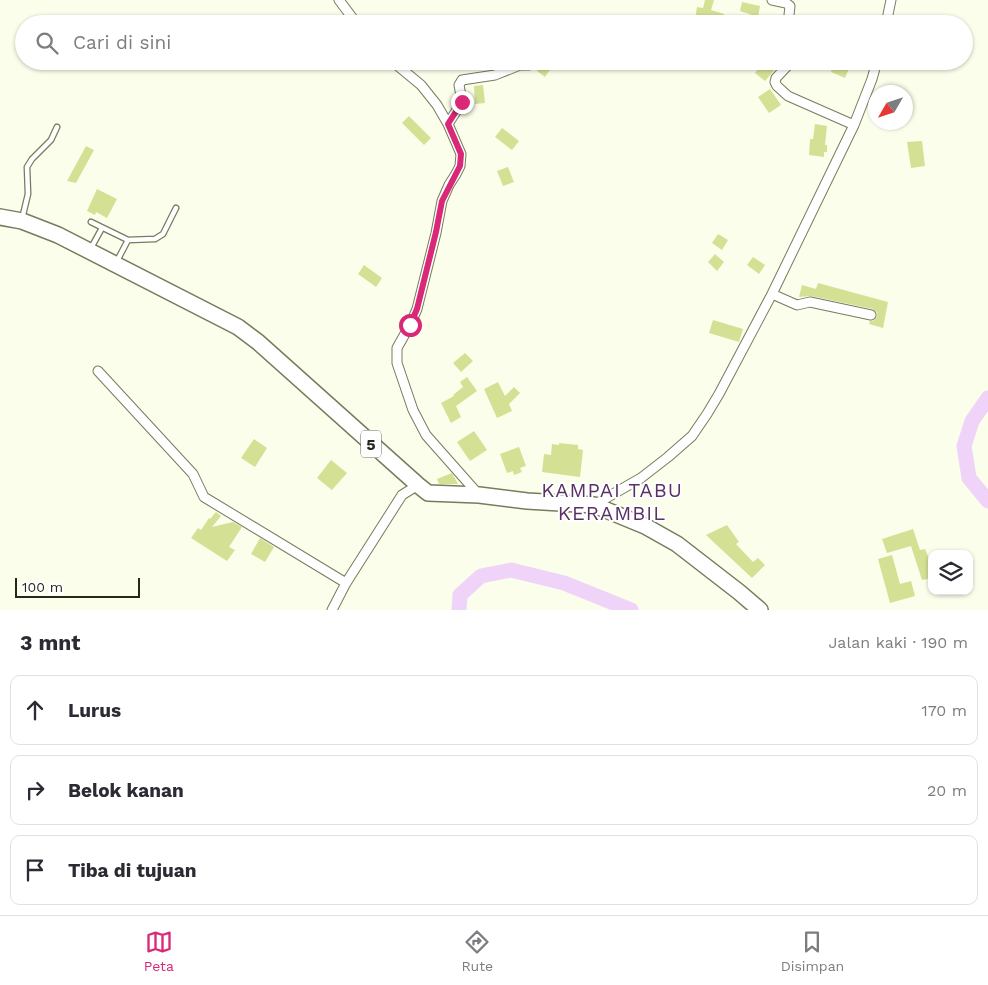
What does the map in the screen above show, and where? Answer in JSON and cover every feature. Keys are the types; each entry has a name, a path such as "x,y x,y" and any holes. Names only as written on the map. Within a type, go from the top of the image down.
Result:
{"highway":[{"name":"5","path":"0,218 22,221 58,235 238,327 428,493 479,495 526,501 594,505 645,526 678,544 760,610"}],"street":[{"path":"339,0 350,15"},
{"path":"772,0 790,6 789,15"},
{"path":"888,15 892,0"},
{"path":"403,70 421,85 437,105 448,124 461,154 460,166 442,201 417,309 397,348 397,363 413,410 426,434 479,495"},
{"path":"448,124 462,102 459,85 462,80 495,75 509,70"},
{"path":"784,70 776,78 775,82 784,94 854,124"},
{"path":"594,505 642,478 692,436 719,394 772,294 854,124 874,70"},
{"path":"772,294 797,305 810,302 871,315"},
{"path":"98,371 194,474 204,497 346,583"},
{"path":"332,610 346,583 402,495 418,485"}],"lane":[{"path":"22,221 28,194 27,167 32,159 52,140 57,127"},
{"path":"91,222 128,240 155,239 161,237 176,208"},
{"path":"90,251 102,228"},
{"path":"116,264 128,240"}],"building":[{"path":"705,0 714,0 711,10 724,15 696,15 697,7 703,8"},
{"path":"742,2 760,6 758,15 740,11"},
{"path":"538,70 550,70 545,77"},
{"path":"758,70 774,70 765,81 755,73"},
{"path":"832,70 848,70 845,78 831,72"},
{"path":"483,85 485,103 475,104 474,86"},
{"path":"770,89 781,105 769,113 758,97"},
{"path":"409,116 431,138 424,145 402,123"},
{"path":"815,124 827,126 825,145 827,145 827,152 824,152 824,157 809,155 810,139 813,139"},
{"path":"502,128 519,141 512,150 495,137"},
{"path":"922,141 925,166 911,168 907,142"},
{"path":"86,146 94,150 76,183 67,181"},
{"path":"508,167 514,182 503,186 497,171"},
{"path":"97,189 117,199 107,218 96,212 95,215 87,211"},
{"path":"718,234 728,240 722,250 712,243"},
{"path":"715,254 724,262 717,271 708,262"},
{"path":"753,257 765,265 759,274 747,265"},
{"path":"364,265 382,278 376,287 358,274"},
{"path":"818,283 888,302 883,328 869,324 870,321 877,317 877,313 873,309 811,296 799,297 802,285 816,289"},
{"path":"713,320 743,329 739,342 709,333"},
{"path":"465,353 473,361 461,372 453,363"},
{"path":"467,377 477,391 456,406 461,417 451,423 441,403 454,396 463,387 460,382"},
{"path":"498,382 505,396 514,387 520,393 509,404 512,411 497,418 484,389"},
{"path":"474,431 487,450 470,461 457,442"},
{"path":"254,439 267,448 255,467 241,458"},
{"path":"559,443 578,445 578,449 583,450 580,477 542,472 544,454 551,455 552,444 559,445"},
{"path":"519,447 526,466 520,468 522,472 514,475 513,471 507,473 500,454"},
{"path":"331,460 347,473 332,490 317,478"},
{"path":"452,473 458,484 439,484 437,479"},
{"path":"216,512 221,516 212,527 233,522 242,527 229,547 235,550 227,561 191,538 198,528 201,530 209,518"},
{"path":"727,525 739,542 736,544 753,562 758,558 765,565 752,578 706,535"},
{"path":"913,529 920,550 925,549 928,556 928,579 922,580 911,546 887,553 882,539"},
{"path":"260,538 274,547 265,562 251,554"},
{"path":"892,555 900,584 911,581 915,596 890,603 878,559"}],"waterway":[{"path":"988,398 972,421 964,446 969,478 988,501"},
{"path":"459,610 460,595 481,576 511,570 564,583 631,610"}],"district":[{"name":"KAMPAI TABU KERAMBIL","path":"612,502"}],"route":[{"path":"410,325 417,309 423,279 432,251 442,201 460,166 461,154 448,124 462,102"}]}
